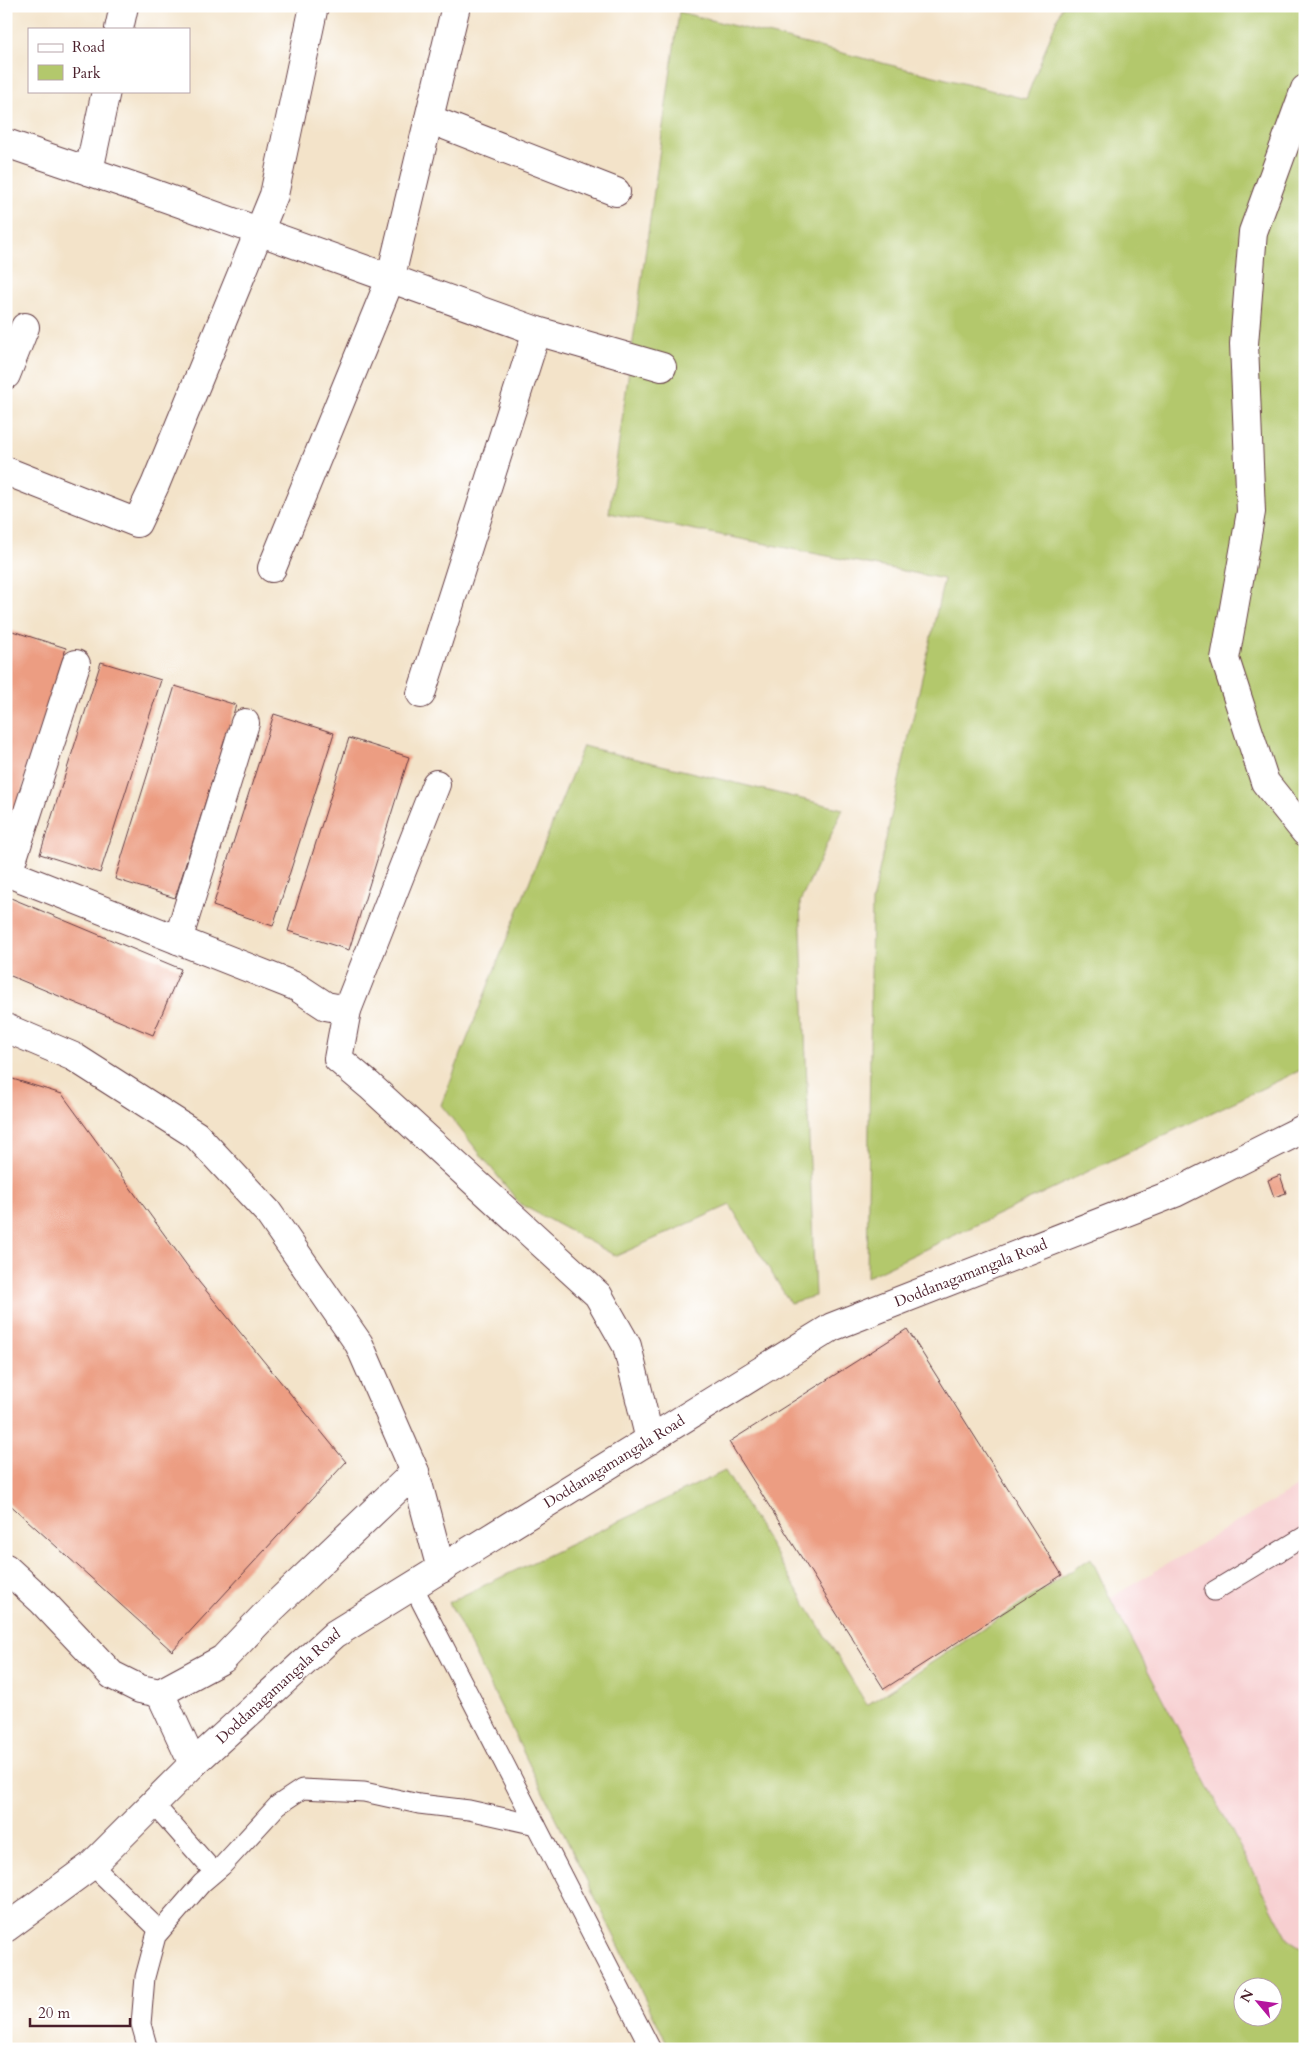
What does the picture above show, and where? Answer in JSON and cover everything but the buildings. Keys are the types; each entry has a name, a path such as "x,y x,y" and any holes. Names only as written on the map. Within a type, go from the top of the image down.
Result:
{"street":[{"path":"119,28 124,6"},
{"path":"6,470 137,523 155,485 274,195 314,6"},
{"path":"272,568 390,280 456,6"},
{"path":"1305,89 1253,232 1244,344 1251,512 1225,659 1264,782 1305,832"},
{"path":"89,171 106,92"},
{"path":"429,119 616,192"},
{"path":"6,143 537,331 662,367"},
{"path":"6,375 25,327"},
{"path":"421,694 537,331"},
{"path":"76,664 7,873 297,987 326,1006 347,1010"},
{"path":"178,940 245,723"},
{"path":"436,784 347,1010 338,1059 370,1086 598,1295 627,1346 650,1440"},
{"path":"6,1028 74,1058 196,1135 267,1211 359,1344 415,1472 441,1568"},
{"name":"Doddanagamangala Road","path":"6,1928 92,1865 193,1764 336,1634 832,1327 1175,1193 1305,1128"},
{"path":"6,1568 42,1601 112,1675 140,1689 160,1692 222,1658 415,1472"},
{"path":"160,1692 193,1764"}],"lane":[{"path":"1214,1591 1305,1536"},
{"path":"413,1586 651,2049"},
{"path":"148,2049 141,2024 145,1977 156,1936 202,1884 278,1805 302,1789 364,1792 419,1804 469,1810 536,1825"},
{"path":"153,1803 214,1872"},
{"path":"92,1865 160,1931"}],"shaded area":[{"path":"1305,1482 1305,1950 1288,1939 1110,1598"}],"green space":[{"path":"1062,6 1305,6 1305,1068 867,1277 872,902 944,579 609,513 679,12 1026,99"},
{"path":"583,746 843,809 800,902 815,1296 790,1303 730,1205 616,1256 520,1204 441,1105"},
{"path":"725,1471 867,1705 1091,1558 1288,1939 1305,1950 1305,2049 670,2049 449,1602"}]}
